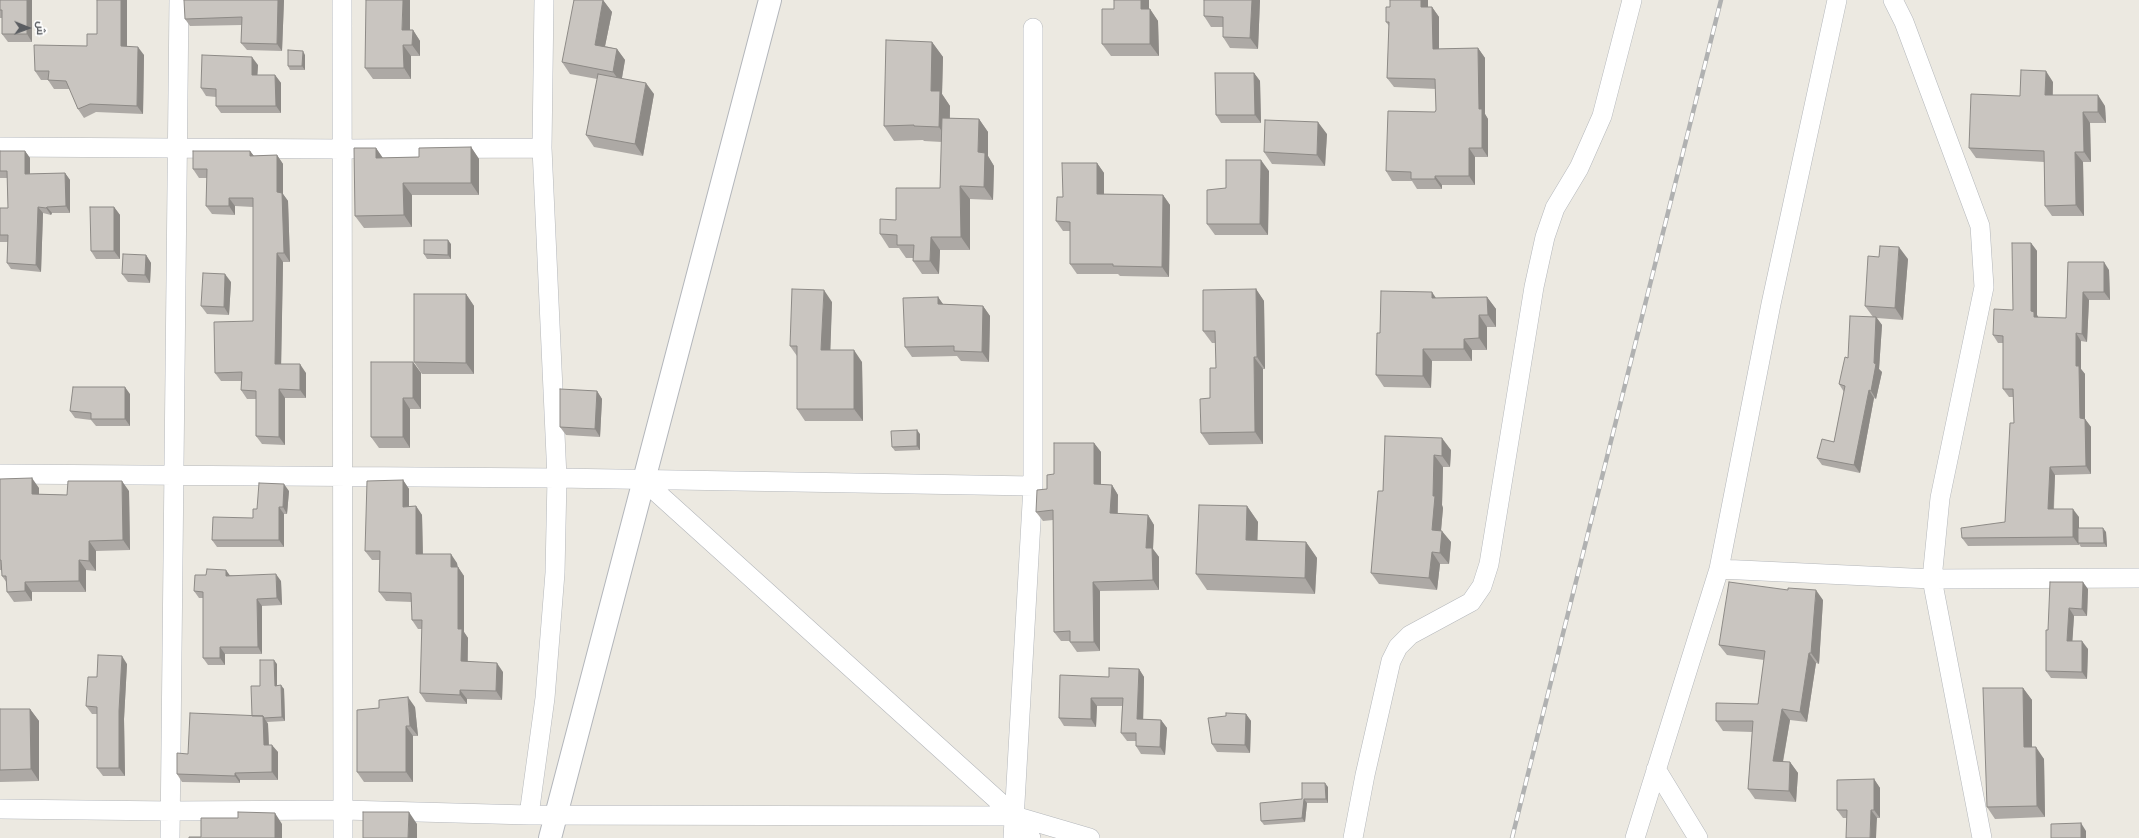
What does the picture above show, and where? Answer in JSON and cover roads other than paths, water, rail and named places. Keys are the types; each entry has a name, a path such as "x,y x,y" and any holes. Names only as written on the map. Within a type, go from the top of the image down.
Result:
{"street":[{"path":"170,838 176,148 179,0"},
{"path":"342,0 343,149 341,477 343,838"},
{"path":"529,815 545,698 555,573 557,478 542,148 544,0"},
{"path":"550,838 770,0"},
{"path":"1353,838 1391,661 1398,647 1410,635 1471,602 1485,579 1489,564 1534,287 1545,237 1555,208 1580,168 1602,116 1632,0"},
{"path":"1635,838 1719,569 1773,296 1837,0"},
{"path":"1893,0 1904,22 1980,226 1984,287 1940,498 1932,579 1982,838"},
{"path":"1013,838 1033,486 1033,28"},
{"path":"0,146 343,149 542,148"},
{"path":"0,474 557,478 1033,486"},
{"path":"643,480 1015,816 1031,838"},
{"path":"1719,569 1932,579 2139,578"},
{"path":"1656,769 1698,838"},
{"path":"0,809 171,811 344,810 529,815 1015,816 1090,838"},
{"path":"1338,838 1357,816"}],"railway":[{"path":"1512,838 1721,0"}]}
